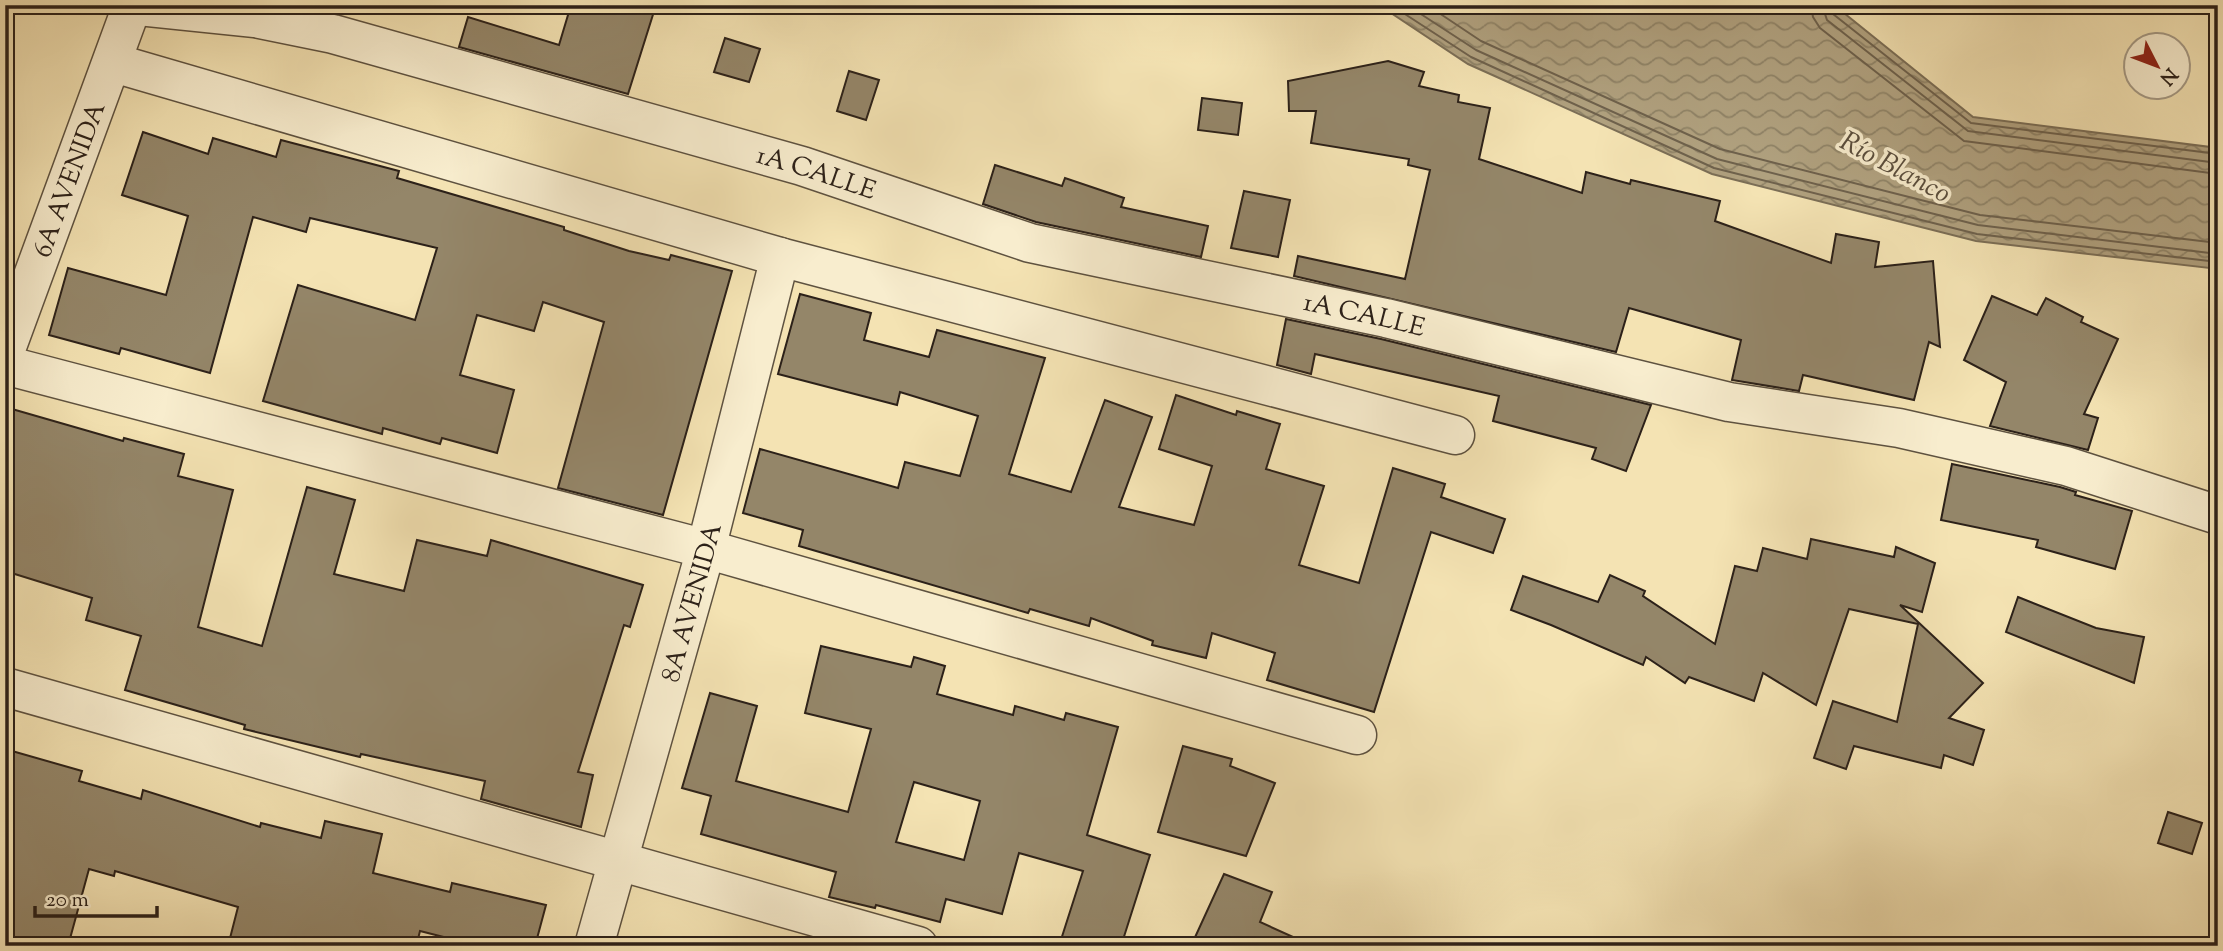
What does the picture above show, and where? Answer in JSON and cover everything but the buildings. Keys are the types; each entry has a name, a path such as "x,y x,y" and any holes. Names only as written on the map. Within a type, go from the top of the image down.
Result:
{"street":[{"name":"6A AVENIDA","path":"5,352 114,63 131,6"},
{"name":"1A CALLE","path":"131,6 255,18 334,34 802,166 1030,243 1501,345 1730,402 1899,428 2066,467 2218,515"},
{"path":"114,63 780,257 1455,435"},
{"name":"8A AVENIDA","path":"594,946 620,862 706,549 780,257"},
{"path":"5,365 706,549 1357,735"},
{"path":"5,687 918,946"}],"water":[{"name":"Río Blanco","path":"1379,5 1834,5 1973,117 2218,148 2218,269 1976,241 1712,174 1468,64"}]}
